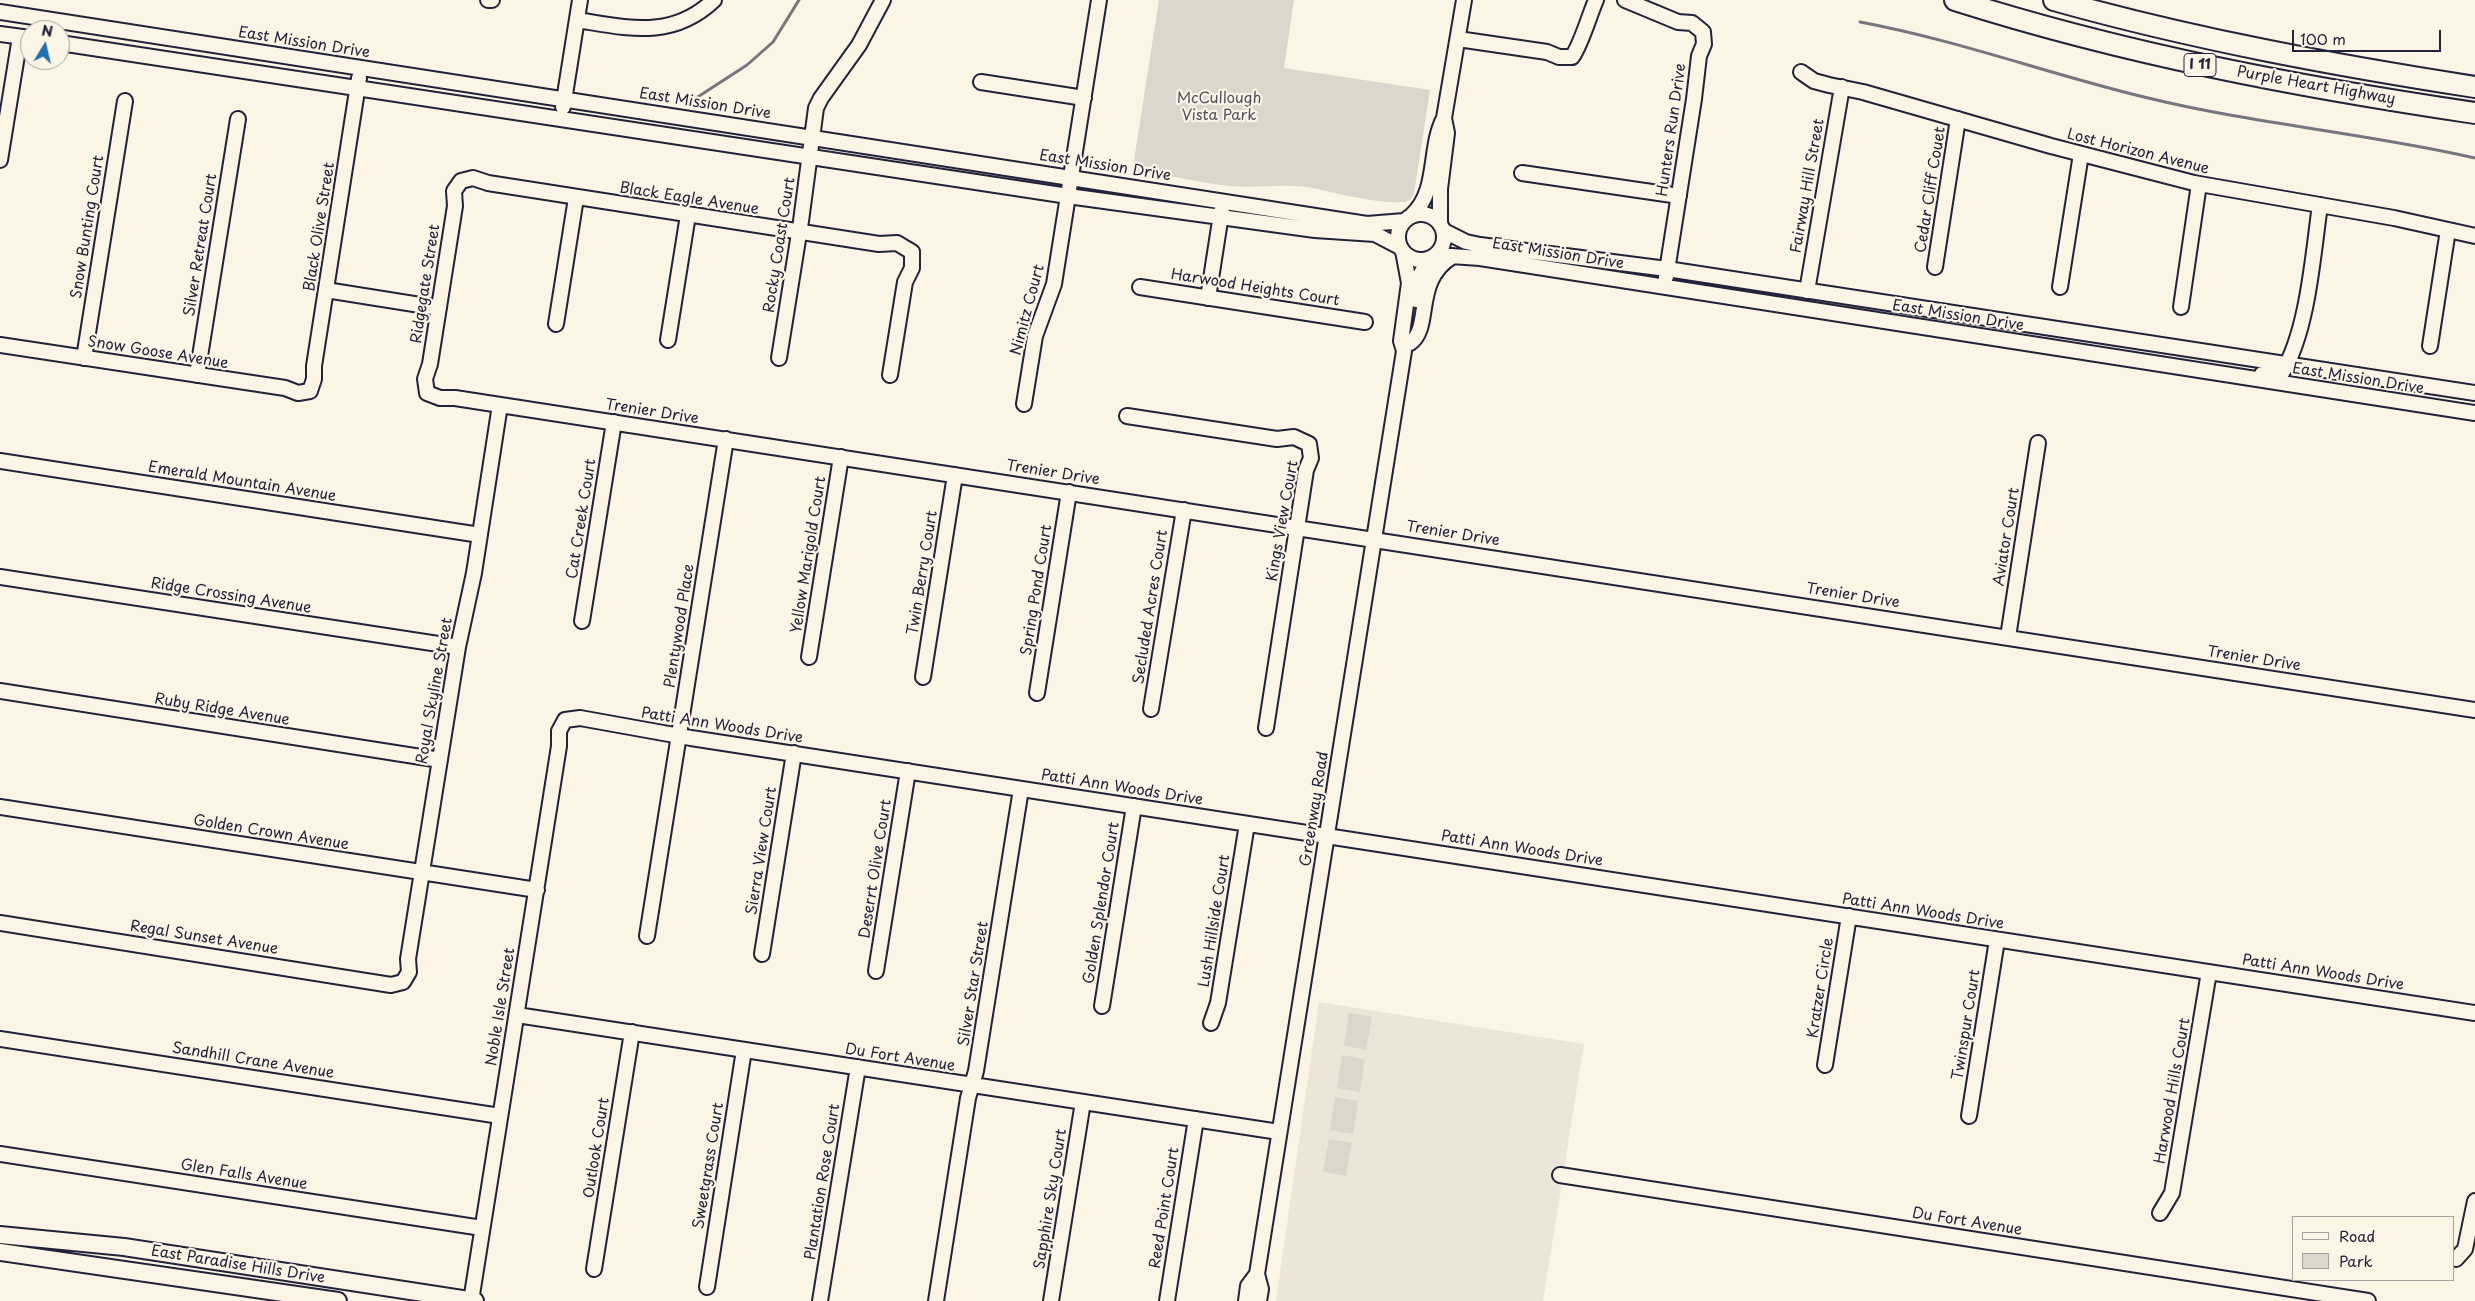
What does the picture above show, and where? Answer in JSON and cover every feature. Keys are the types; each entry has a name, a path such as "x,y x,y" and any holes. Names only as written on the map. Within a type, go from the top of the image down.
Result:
{"highway":[{"name":"Purple Heart Highway","path":"1955,0 2125,49 2223,70 2475,113"},
{"name":"Purple Heart Highway","path":"2054,0 2131,22 2242,47 2475,87"},
{"path":"2406,76 2475,83"},
{"path":"2450,109 2475,120"}],"main road":[{"name":"East Paradise Hills Drive","path":"0,1235 124,1247 472,1301"},
{"name":"East Paradise Hills Drive","path":"0,1252 294,1298 338,1301"}],"street":[{"path":"562,118 580,0"},
{"path":"577,20 628,28 659,28 687,20 714,0"},
{"name":"Rocky Coast Court","path":"779,358 811,157 814,116 820,98 849,62 882,0"},
{"name":"Nimitz Court","path":"1024,404 1035,336 1054,284 1099,0"},
{"path":"1444,118 1447,133 1439,193 1443,242 1432,257 1415,259 1401,249 1398,235 1427,193 1437,131 1444,118 1464,0"},
{"path":"1458,39 1547,52 1559,57 1572,57 1578,48 1580,38 1596,0"},
{"name":"Hunters Run Drive","path":"1625,0 1678,22 1692,23 1703,32 1704,44 1699,56 1664,287"},
{"name":"East Mission Drive","path":"0,12 1071,177 1315,230 1375,234 1389,239 1401,249"},
{"path":"0,34 20,37"},
{"name":"East Mission Drive","path":"70,44 358,86 1068,196 1368,224 1408,218"},
{"path":"0,160 20,62"},
{"name":"Black Olive Street","path":"310,391 314,379 314,366 360,68"},
{"name":"Lost Horizon Avenue","path":"1801,72 1814,81 1842,87 2080,154 2199,184 2320,205 2475,236"},
{"path":"981,82 1084,98"},
{"name":"Fairway Hill Street","path":"1807,291 1842,87"},
{"name":"Snow Bunting Court","path":"84,358 125,101"},
{"name":"Silver Retreat Court","path":"197,375 238,119"},
{"name":"Cedar Cliff Couet","path":"1935,267 1958,119"},
{"path":"2060,287 2080,154"},
{"path":"1522,173 1679,196"},
{"name":"Black Eagle Avenue","path":"461,181 473,178 488,183 576,198 879,244 897,243 912,252 912,268 905,282 890,376"},
{"name":"Ridgegate Street","path":"427,393 425,379 430,364 455,206 454,191 461,181"},
{"path":"2181,307 2199,184"},
{"path":"556,324 576,198"},
{"path":"2158,364 2184,362 2269,375 2282,373 2287,365 2304,307 2320,205"},
{"path":"1208,298 1222,209"},
{"path":"1408,218 1426,214 1442,227"},
{"path":"668,340 688,215"},
{"name":"East Mission Drive","path":"1442,227 1473,244 1667,269 2475,393"},
{"path":"2430,346 2448,230"},
{"name":"Greenway Road","path":"1401,249 1408,283 1401,341 1407,347"},
{"path":"1407,347 1415,339 1420,329 1426,290 1430,280 1438,268 1453,256"},
{"name":"East Mission Drive","path":"1432,257 1480,258 2475,413"},
{"name":"Greenway Road","path":"1259,1301 1261,1289 1257,1274 1374,538 1418,283 1432,257"},
{"name":"Harwood Heights Court","path":"1140,287 1365,322"},
{"path":"326,290 438,308"},
{"name":"Snow Goose Avenue","path":"0,345 285,388 298,393 310,391"},
{"name":"Trenier Drive","path":"427,393 440,398 455,398 1298,528 1374,538 2475,710"},
{"name":"Royal Skyline Street","path":"403,982 409,972 408,959 421,872 458,647 480,535 500,405"},
{"name":"Kings View Court","path":"1127,416 1277,439 1294,437 1309,444 1311,458 1306,470 1266,728"},
{"name":"Cat Creek Court","path":"582,621 614,422"},
{"name":"Plentywood Place","path":"648,936 726,439"},
{"name":"Aviator Court","path":"2008,637 2038,443"},
{"name":"Yellow Marigold Court","path":"808,657 841,457"},
{"name":"Emerald Mountain Avenue","path":"0,461 480,535"},
{"name":"Twin Berry Court","path":"923,676 955,475"},
{"name":"Spring Pond Court","path":"1037,693 1069,492"},
{"name":"Secluded Acres Court","path":"1151,709 1184,510"},
{"name":"Ridge Crossing Avenue","path":"0,577 458,647"},
{"name":"Ruby Ridge Avenue","path":"0,691 440,760"},
{"name":"Patti Ann Woods Drive","path":"565,720 580,718 680,736 2475,1013"},
{"name":"Noble Isle Street","path":"472,1301 559,746 559,731 565,720"},
{"name":"Sierra View Court","path":"762,954 794,753"},
{"name":"Deserrt Olive Court","path":"876,971 908,771"},
{"name":"Silver Star Street","path":"936,1301 968,1098 976,1071 1021,789"},
{"name":"Golden Splendor Court","path":"1102,1006 1134,806"},
{"name":"Golden Crown Avenue","path":"0,807 537,890"},
{"name":"Lush Hillside Court","path":"1211,1023 1218,1003 1247,824"},
{"name":"Kratzer Circle","path":"1825,1065 1849,916"},
{"name":"Regal Sunset Avenue","path":"0,923 391,985 403,982"},
{"name":"Twinspur Court","path":"1970,1116 1997,940"},
{"name":"Harwood Hills Court","path":"2160,1213 2172,1193 2209,972"},
{"name":"Du Fort Avenue","path":"517,1014 1279,1132"},
{"name":"Outlook Court","path":"594,1269 632,1032"},
{"name":"Sandhill Crane Avenue","path":"0,1039 500,1116"},
{"name":"Sweetgrass Court","path":"706,1287 744,1050"},
{"name":"Plantation Rose Court","path":"820,1301 858,1068"},
{"name":"Sapphire Sky Court","path":"1051,1301 1083,1102"},
{"name":"Reed Point Court","path":"1167,1301 1196,1119"},
{"name":"Glen Falls Avenue","path":"0,1154 482,1228"},
{"name":"Du Fort Avenue","path":"1560,1175 2368,1301"},
{"path":"2456,1259 2465,1249 2475,1201"},
{"name":"Greenway Road","path":"1246,1301 1248,1286 1257,1274"}],"shaded area":[{"path":"1319,1002 1584,1044 1543,1301 1276,1301"}],"green space":[{"name":"McCullough Vista Park","path":"1159,0 1294,0 1284,68 1430,90 1414,193 1411,199 1404,202 1381,201 1351,197 1307,187 1230,186 1157,174 1132,173"},
{"path":"1349,1013 1372,1017 1366,1050 1344,1046"},
{"path":"1342,1055 1365,1059 1360,1092 1337,1088"},
{"path":"1335,1097 1358,1101 1353,1134 1330,1130"},
{"path":"1329,1139 1352,1143 1346,1176 1323,1172"}],"waterway":[{"path":"693,100 747,65 773,42 799,0"},
{"path":"1860,22 1932,38 2144,97 2268,122 2434,149 2475,158"}]}
